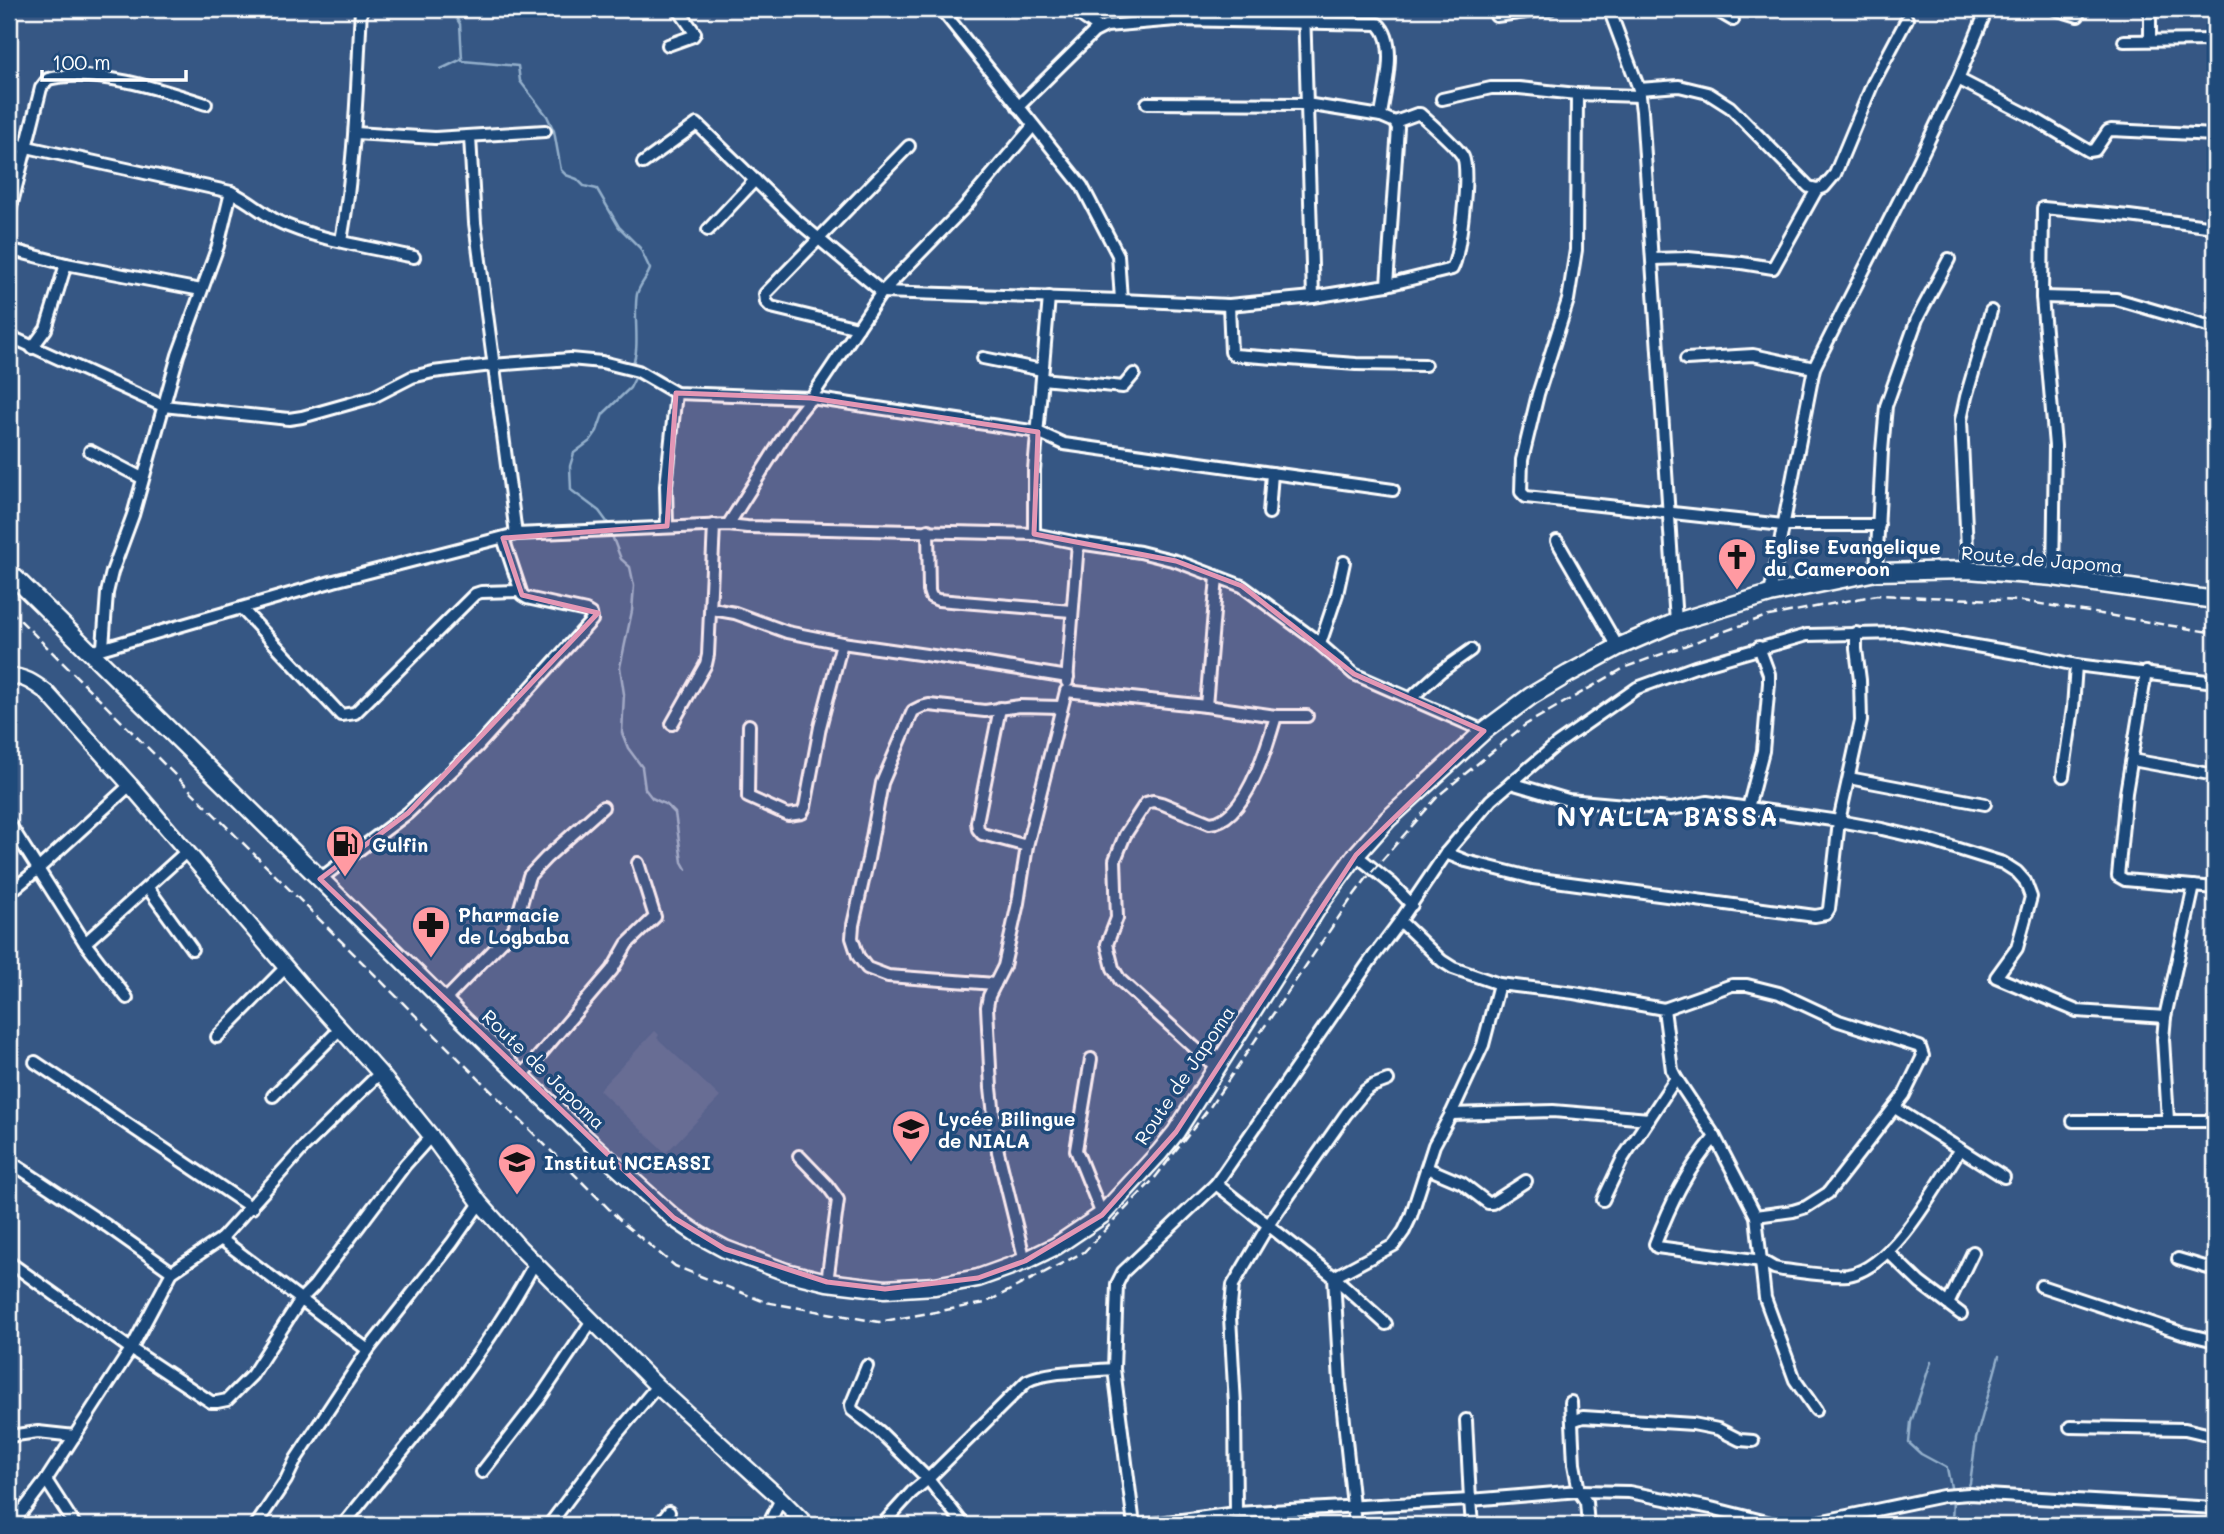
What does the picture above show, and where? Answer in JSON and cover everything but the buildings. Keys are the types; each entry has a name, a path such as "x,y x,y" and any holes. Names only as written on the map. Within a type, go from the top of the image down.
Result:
{"main road":[{"name":"Route de Japoma","path":"9,572 96,649 320,879 521,1077 674,1218 699,1236 724,1249 786,1272 827,1282 885,1289 935,1286 978,1278 1025,1262 1056,1246 1102,1215 1176,1132 1322,901 1356,855 1388,819 1484,731 1531,696 1618,647 1676,622 1770,594 1876,572 1968,570 2053,577 2215,600"},
{"path":"9,676 18,676 34,682 46,692 130,785 380,1073 480,1203 534,1264 657,1386 807,1525"}],"street":[{"path":"341,241 349,196 355,133 361,9"},
{"path":"668,45 695,33 678,9"},
{"path":"941,9 1082,186 1118,255 1121,300"},
{"path":"1071,9 1099,28"},
{"path":"1304,9 1313,297"},
{"path":"1496,16 1550,9"},
{"path":"1609,9 1639,92 1676,622"},
{"path":"1714,9 1733,20"},
{"path":"1770,594 1814,368 1912,175 1958,79 1987,9"},
{"path":"2055,9 2078,16"},
{"path":"2150,9 2150,40"},
{"path":"1442,99 1491,88 1577,94 1639,92 1679,86 1707,93 1730,107 1809,187 1817,189 1824,187 1835,174 1873,83 1907,19"},
{"path":"1018,107 1099,28 1106,26 1177,20 1378,24 1386,33 1390,46 1381,116"},
{"path":"2124,41 2215,40"},
{"path":"9,215 41,88 48,79 84,77 125,82 153,87 206,104"},
{"path":"1958,79 2092,152 2111,130 2215,135"},
{"path":"1577,94 1576,250 1568,300 1538,394 1522,460 1521,492 1526,497 1783,525 1879,525"},
{"path":"1147,103 1306,104 1381,116 1395,122 1398,128 1387,285"},
{"path":"643,163 697,124 818,240 882,292 1229,305 1313,297 1387,285 1447,271 1454,266 1466,176 1463,157 1420,114 1395,122"},
{"path":"728,525 796,417 882,292 963,209 1033,126"},
{"path":"355,133 470,138 545,131"},
{"path":"470,138 475,223 516,534"},
{"path":"9,143 231,192 276,220 341,241 414,257"},
{"path":"858,328 771,307 766,302 765,294 909,146"},
{"path":"708,230 755,180"},
{"path":"1652,259 1688,258 1773,268 1817,189"},
{"path":"231,192 218,246 178,355 133,515 112,572 96,649 334,581 516,534 715,525 1034,534 1140,552 1198,568 1242,586 1320,644 1354,674 1484,731"},
{"path":"2053,577 2055,446 2042,297 2043,208 2129,215 2215,227"},
{"path":"9,246 16,251 66,264 201,290"},
{"path":"1876,572 1881,451 1886,406 1917,319 1950,259"},
{"path":"32,348 46,329 66,264"},
{"path":"1034,534 1034,470 1049,297"},
{"path":"2042,297 2116,299 2215,328"},
{"path":"1229,305 1231,352 1234,355 1356,364 1425,365"},
{"path":"1968,570 1961,420 1991,311"},
{"path":"9,336 163,406 289,419 373,397 412,377 433,372 570,359 602,362 638,371 676,393 811,398 1038,432 1064,444 1393,490"},
{"path":"1686,359 1753,355 1814,368"},
{"path":"984,358 1042,375 1123,387 1133,374"},
{"path":"667,526 666,486 676,393"},
{"path":"90,451 142,478"},
{"path":"1269,513 1272,473"},
{"path":"672,724 706,664 711,638 715,525"},
{"path":"928,530 931,597 939,600 1071,611"},
{"path":"320,879 408,813 478,746 592,620 591,614 586,611 527,598 520,592 503,538"},
{"path":"1557,541 1618,647"},
{"path":"1025,1262 998,1152 991,1088 987,1007 1007,955 1027,846 1066,691 1078,543"},
{"path":"1320,644 1337,594 1344,562"},
{"path":"1206,706 1217,577"},
{"path":"242,609 341,715 348,715 355,713 475,594 520,592"},
{"path":"712,609 735,613 787,632 842,643 1068,677"},
{"path":"1446,853 1466,861 1533,878 1826,914 1829,909 1839,821 1861,721 1856,633"},
{"path":"1134,1525 1114,1369 1117,1284 1123,1272 1216,1184 1467,825 1491,800 1557,744 1630,691 1695,667 1807,635 1900,633 2076,665 2215,682"},
{"path":"749,725 748,797 789,815 802,813 820,727 842,643"},
{"path":"1748,808 1763,751 1769,683 1759,647"},
{"path":"1410,699 1440,672 1471,650"},
{"path":"2063,776 2076,665"},
{"path":"2146,672 2126,793 2118,876 2125,880 2215,888"},
{"path":"1066,691 1276,716 1307,716"},
{"path":"995,984 888,976 864,966 858,956 852,938 853,925 882,783 913,711 929,705 979,711 1020,706 1062,706"},
{"path":"1000,708 978,828 982,834 1027,846"},
{"path":"1216,1066 1120,980 1114,968 1107,944 1117,918 1115,860 1125,835 1146,803 1161,803 1210,823 1229,816 1253,779 1267,749 1276,716"},
{"path":"2132,760 2215,775"},
{"path":"1849,778 1985,804"},
{"path":"1511,783 1568,800 1671,809 1707,802 1839,821 1951,846 2003,863 2017,872 2030,889 2031,897 2017,948 1996,977 2077,1011 2165,1017"},
{"path":"9,893 130,785"},
{"path":"443,1001 514,929 530,876 603,807"},
{"path":"9,823 85,943 127,998"},
{"path":"85,943 186,852"},
{"path":"1356,855 1392,884 1412,905"},
{"path":"521,1077 612,970 627,944 653,919 654,914 638,863"},
{"path":"2168,1120 2163,1039 2165,1017 2194,886"},
{"path":"148,888 191,949"},
{"path":"1400,921 1442,961 1453,968 1499,984 1574,992 1664,1009 1732,985 1746,985 1779,993 1839,1021 1920,1047 1923,1056 1904,1095 1828,1193 1806,1207 1756,1216"},
{"path":"217,1037 286,967"},
{"path":"1334,1277 1394,1245 1404,1231 1434,1146 1483,1045 1499,984"},
{"path":"1664,1009 1672,1070 1715,1137 1756,1216 1765,1298 1796,1380 1816,1410"},
{"path":"273,1096 340,1029"},
{"path":"1091,1059 1076,1150 1102,1215"},
{"path":"35,1062 252,1208"},
{"path":"12,1525 46,1480 131,1349 172,1272 221,1239 252,1208 305,1146 380,1073"},
{"path":"1603,1200 1623,1157 1676,1078"},
{"path":"1236,1513 1235,1405 1230,1306 1233,1284 1269,1224 1357,1100 1372,1086 1388,1080"},
{"path":"1895,1108 2004,1177"},
{"path":"1451,1114 1553,1111 1649,1119"},
{"path":"2073,1121 2215,1121"},
{"path":"9,1262 211,1402 227,1400 253,1375 301,1299 314,1286 405,1165 431,1136"},
{"path":"1715,1137 1692,1166 1673,1198 1655,1244 1657,1247 1762,1261 1783,1270 1845,1275 1857,1272 1888,1252 1925,1205 1961,1149"},
{"path":"799,1156 838,1200 827,1282"},
{"path":"9,1161 172,1272"},
{"path":"1427,1168 1462,1183 1488,1203 1526,1181"},
{"path":"1216,1184 1334,1277 1385,1324"},
{"path":"256,1525 286,1480 296,1459 369,1350 480,1203"},
{"path":"221,1239 369,1350"},
{"path":"1888,1252 1920,1283 1961,1314"},
{"path":"1948,1304 1973,1252"},
{"path":"2178,1259 2215,1270"},
{"path":"343,1525 468,1369 517,1296 534,1264"},
{"path":"1334,1277 1339,1383 1356,1525"},
{"path":"2041,1286 2182,1333 2215,1341"},
{"path":"482,1472 539,1399 591,1322"},
{"path":"867,1366 850,1405 852,1410 879,1431 928,1479 964,1525"},
{"path":"882,1525 912,1492 1027,1381 1048,1375 1114,1369"},
{"path":"549,1525 617,1434 657,1386"},
{"path":"1571,1402 1574,1464 1579,1491 1586,1503 1588,1525"},
{"path":"1572,1421 1583,1417 1693,1424 1718,1429 1740,1440 1753,1441"},
{"path":"1466,1420 1472,1525"},
{"path":"2070,1427 2185,1429 2215,1436"},
{"path":"9,1436 38,1432 75,1436"},
{"path":"46,1480 75,1525"},
{"path":"1143,1525 1236,1513 1579,1491 1640,1494 1779,1525"},
{"path":"1804,1525 1943,1496 1969,1494 2215,1508"},
{"path":"768,1525 781,1499"},
{"path":"659,1525 669,1512"},
{"path":"1248,1525 1249,1513"}],"highlighted area":[{"path":"676,393 811,398 1038,432 1034,534 1176,561 1242,586 1354,674 1484,731 1356,855 1176,1132 1102,1215 1025,1261 978,1278 885,1289 827,1282 725,1249 674,1218 320,879 408,813 598,613 522,595 503,538 667,526"}],"shaded area":[{"path":"655,1031 659,1035 657,1038 720,1097 666,1153 599,1090"}],"waterway":[{"path":"451,9 460,24 462,59"},
{"path":"441,69 462,59 518,66 520,81 547,116 554,131 561,170 584,186 597,189 619,227 640,248 650,269 637,294 636,351 632,365"},
{"path":"346,153 348,127"},
{"path":"610,526 599,511 571,490 570,466 574,453 590,441 603,414 630,388 635,374"},
{"path":"611,533 621,559 630,567 634,586 632,611 620,667 624,694 622,733 628,748 642,767 645,789 652,798 667,805 675,813 682,862 686,869"},
{"path":"1966,1492 1970,1483 1976,1439 1999,1356"},
{"path":"1931,1362 1911,1422 1909,1443 1921,1454 1947,1468 1952,1492"},
{"path":"1952,1525 1953,1498"}],"railway":[{"path":"9,609 624,1224 675,1266 765,1302 879,1322 985,1303 1084,1252 1154,1179 1210,1107 1351,899 1439,795 1525,725 1626,667 1764,617 1877,595 2023,601 2215,633"}],"place":[{"name":"Eglise Evangelique du Cameroon","path":"1737,591"},
{"name":"Gulfin","path":"345,878"},
{"name":"Pharmacie de Logbaba","path":"431,959"},
{"name":"Lycée Bilingue de NIALA","path":"911,1163"},
{"name":"Institut NCEASSI","path":"517,1196"}],"district":[{"name":"NYALLA BASSA","path":"1668,816"}]}
